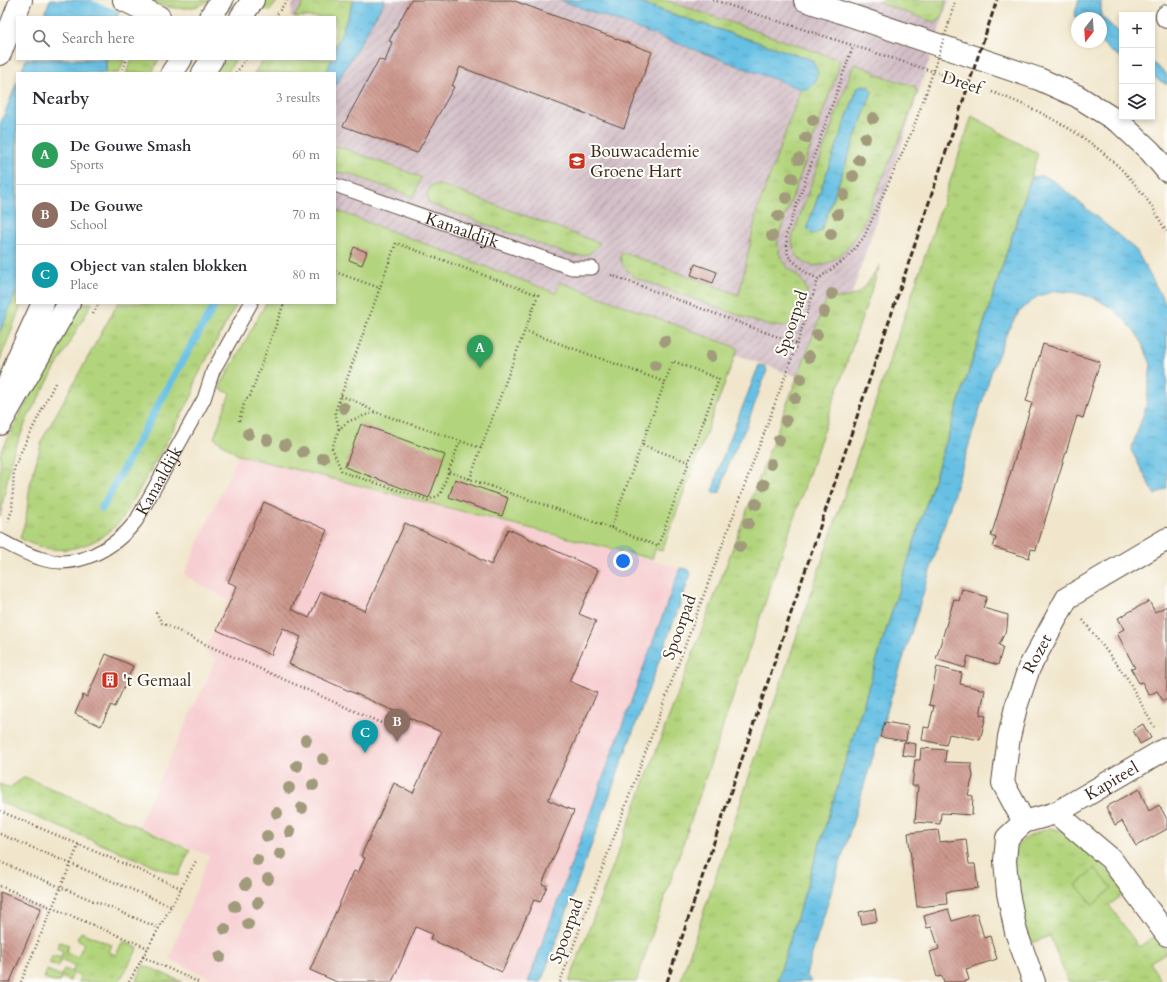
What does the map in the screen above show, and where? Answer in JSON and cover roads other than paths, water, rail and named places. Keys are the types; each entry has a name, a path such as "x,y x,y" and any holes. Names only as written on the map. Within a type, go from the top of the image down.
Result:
{"street":[{"path":"0,54 21,0"},
{"path":"124,0 157,16"},
{"path":"211,16 222,0"},
{"path":"242,16 253,0"},
{"name":"Dreef","path":"805,0 1039,79 1077,96 1120,124 1150,151 1167,171"},
{"path":"173,72 180,60"},
{"path":"204,72 211,60"},
{"path":"0,406 18,358 43,304"},
{"path":"0,424 68,304"},
{"name":"Rozet","path":"1024,822 1003,783 1009,737 1016,707 1029,668 1067,598 1167,539"},
{"name":"Kapiteel","path":"1056,813 1166,748"},
{"path":"1034,982 1016,932 1008,893 1005,861 1008,838 1024,822 1056,813 1111,859 1167,935"}],"lane":[{"name":"Kanaaldijk","path":"336,185 572,268 592,268"},
{"name":"Kanaaldijk","path":"0,540 41,559 74,561 101,552 127,533 136,521 204,399 213,371 250,304"}],"water":[{"path":"50,0 124,0 117,16 43,16"},
{"path":"354,0 385,0 336,84 336,72 326,72 332,60 336,60 336,47"},
{"path":"560,0 630,0 812,60 818,72 815,83 809,89 801,89"},
{"path":"1079,0 1101,0 1101,12 1075,12"},
{"path":"1107,21 1119,32 1119,56 1107,48"},
{"path":"26,60 106,60 106,72 21,72"},
{"path":"1155,65 1167,75 1167,85 1155,78"},
{"path":"16,85 16,292 0,332 0,125"},
{"path":"862,85 869,87 872,92 821,231 813,234 807,227 858,87"},
{"path":"1043,176 1055,182 1136,250 1167,306 1167,488 1155,495 1131,450 1146,407 1151,364 1140,339 1127,322 1114,310 1097,299 1077,293 1056,291 1038,296 1019,312 1008,330 991,373 806,974 811,982 777,982 893,608 1023,202 1032,177"},
{"path":"759,365 765,366 767,370 747,425 729,462 720,492 715,493 713,490 720,464"},
{"path":"680,568 687,569 691,574 541,982 528,982"}],"waterway":[{"path":"102,508 215,304"}],"railway":[{"path":"667,982 997,0"}],"place":[{"name":"Bouwacademie Groene Hart","path":"577,161"},
{"name":"De Gouwe Smash","path":"480,368"},
{"name":"'t Gemaal","path":"110,680"},
{"name":"De Gouwe","path":"397,742"},
{"name":"Object van stalen blokken","path":"365,753"}]}
